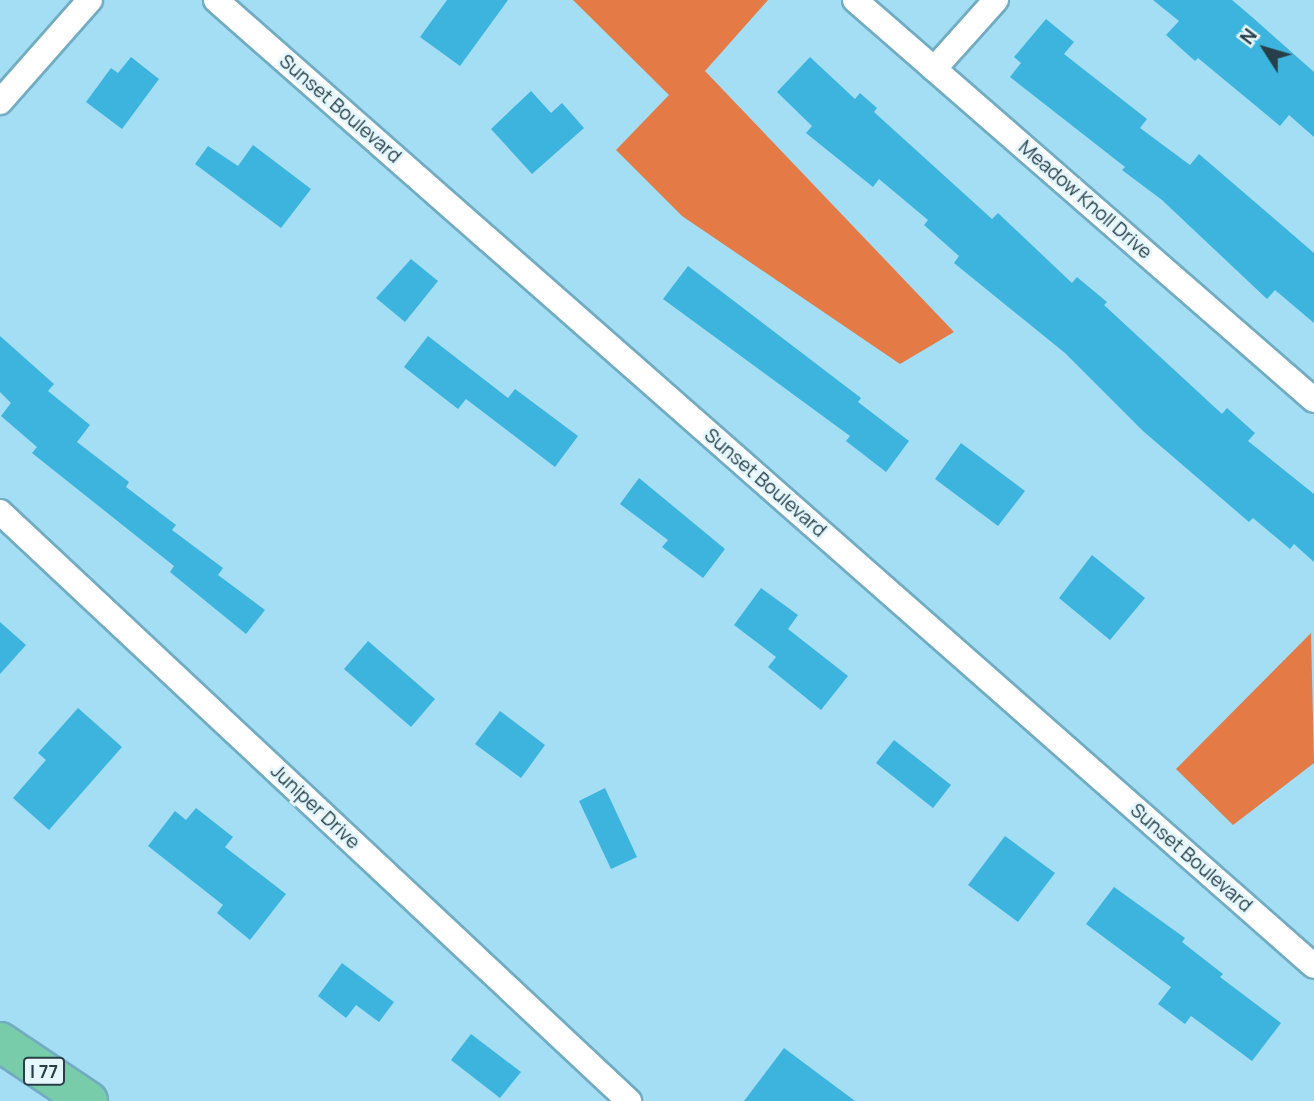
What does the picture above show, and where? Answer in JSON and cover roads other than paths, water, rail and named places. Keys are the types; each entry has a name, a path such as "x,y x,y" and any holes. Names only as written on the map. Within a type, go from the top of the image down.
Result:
{"highway":[{"name":"I 77","path":"0,1042 88,1101"}],"street":[{"path":"0,102 90,0"},
{"name":"Sunset Boulevard","path":"216,0 1314,966"},
{"name":"Meadow Knoll Drive","path":"855,0 1314,400"},
{"path":"934,69 996,0"},
{"name":"Juniper Drive","path":"0,512 629,1101"}]}
